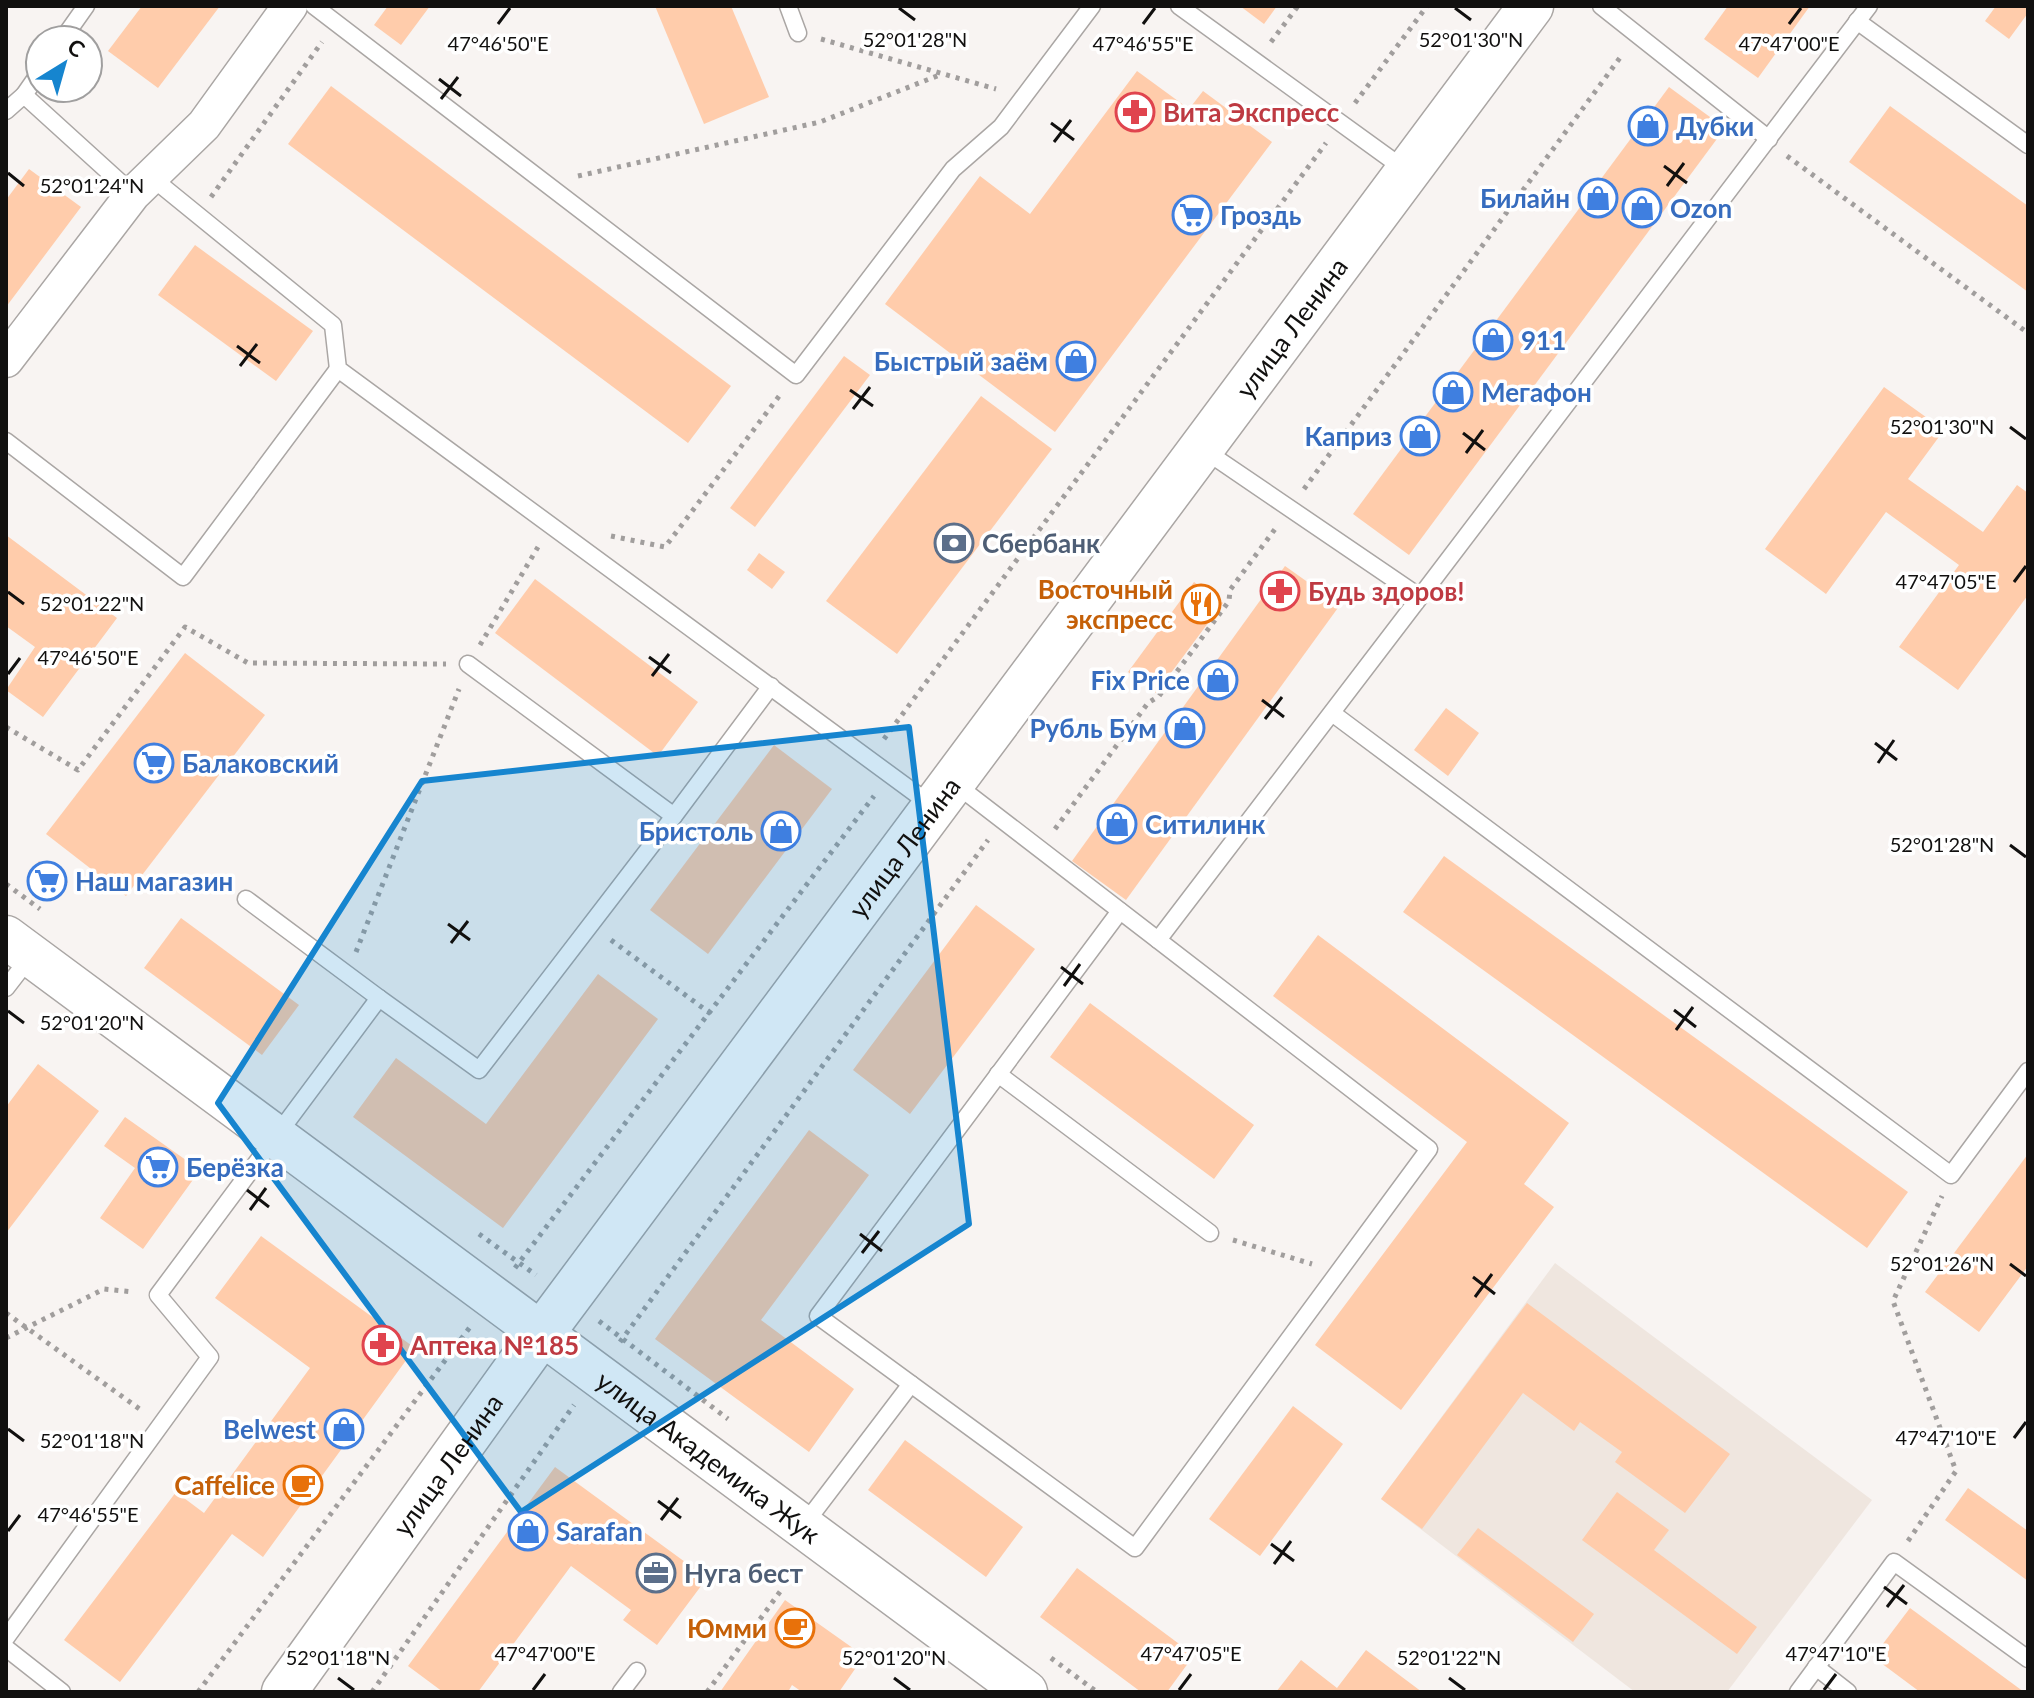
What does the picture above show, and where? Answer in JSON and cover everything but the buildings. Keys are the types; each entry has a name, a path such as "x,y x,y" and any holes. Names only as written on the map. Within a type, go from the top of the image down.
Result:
{"main road":[{"name":"улица Ленина","path":"284,1692 542,1333 1531,6"}],"street":[{"path":"6,360 142,185 204,125 290,6"},
{"name":"улица Академика Жук","path":"18,946 1026,1692"}],"lane":[{"path":"73,24 86,6"},
{"path":"314,6 796,375 953,169 1001,127 1092,6"},
{"path":"788,6 798,33"},
{"path":"1179,6 1408,172"},
{"path":"1601,6 1769,139"},
{"path":"1158,940 1869,6"},
{"path":"1857,21 2028,145"},
{"path":"6,111 24,95"},
{"path":"6,441 183,577 338,369 333,325 198,215 142,185 36,104"},
{"path":"338,369 882,766 1002,820 1429,1149 1135,1548 818,1316 1120,911"},
{"path":"1203,449 1420,597"},
{"path":"468,664 674,816"},
{"path":"246,899 479,1070 771,686"},
{"path":"1332,713 1951,1175 2028,1071"},
{"path":"6,988 18,946"},
{"path":"6,1638 210,1357 158,1295 379,998"},
{"path":"998,1074 1210,1233"},
{"path":"802,1526 911,1384"},
{"path":"1798,1692 1894,1562 2028,1659"},
{"path":"6,1648 62,1692"},
{"path":"1816,1667 1848,1692"},
{"path":"621,1692 637,1671"}],"path":[{"path":"1256,62 1298,6"},
{"path":"198,1692 492,1297 711,1014 876,793 885,733 1427,6"},
{"path":"198,215 337,23"},
{"path":"798,33 1024,97"},
{"path":"1040,849 1148,703 1159,696 1229,601 1230,590 1637,34"},
{"path":"546,183 820,122 942,74"},
{"path":"1788,157 2028,333"},
{"path":"347,975 468,664 551,525 665,547 796,375"},
{"path":"6,727 78,770 185,627 248,663 468,664"},
{"path":"372,1692 597,1374 1002,820"},
{"path":"591,926 711,1014"},
{"path":"1894,1562 1956,1471 1893,1301 1951,1175"},
{"path":"1210,1233 1338,1272"},
{"path":"6,1338 104,1289 158,1295"},
{"path":"6,1313 162,1424"},
{"path":"707,1692 782,1589"}],"highlighted area":[{"path":"909,727 969,1224 521,1512 218,1103 422,781"}],"shaded area":[{"path":"1555,1263 1872,1500 1727,1692 1635,1692 1381,1499"}],"place":[{"name":"Вита Экспресс","path":"1135,112"},
{"name":"Дубки","path":"1648,126"},
{"name":"Билайн","path":"1598,198"},
{"name":"Ozon","path":"1642,208"},
{"name":"Гроздь","path":"1192,215"},
{"name":"911","path":"1493,340"},
{"name":"Быстрый заём","path":"1076,361"},
{"name":"Мегафон","path":"1453,392"},
{"name":"Каприз","path":"1420,436"},
{"name":"Сбербанк","path":"954,543"},
{"name":"Будь здоров!","path":"1280,591"},
{"name":"Восточный экспресс","path":"1201,604"},
{"name":"Fix Price","path":"1218,680"},
{"name":"Рубль Бум","path":"1185,728"},
{"name":"Балаковский","path":"154,763"},
{"name":"Ситилинк","path":"1117,824"},
{"name":"Бристоль","path":"781,831"},
{"name":"Наш магазин","path":"47,881"},
{"name":"Берёзка","path":"158,1167"},
{"name":"Аптека №185","path":"382,1345"},
{"name":"Belwest","path":"344,1429"},
{"name":"Caffelice","path":"303,1485"},
{"name":"Sarafan","path":"528,1531"},
{"name":"Нуга бест","path":"656,1573"},
{"name":"Юмми","path":"795,1628"}]}
